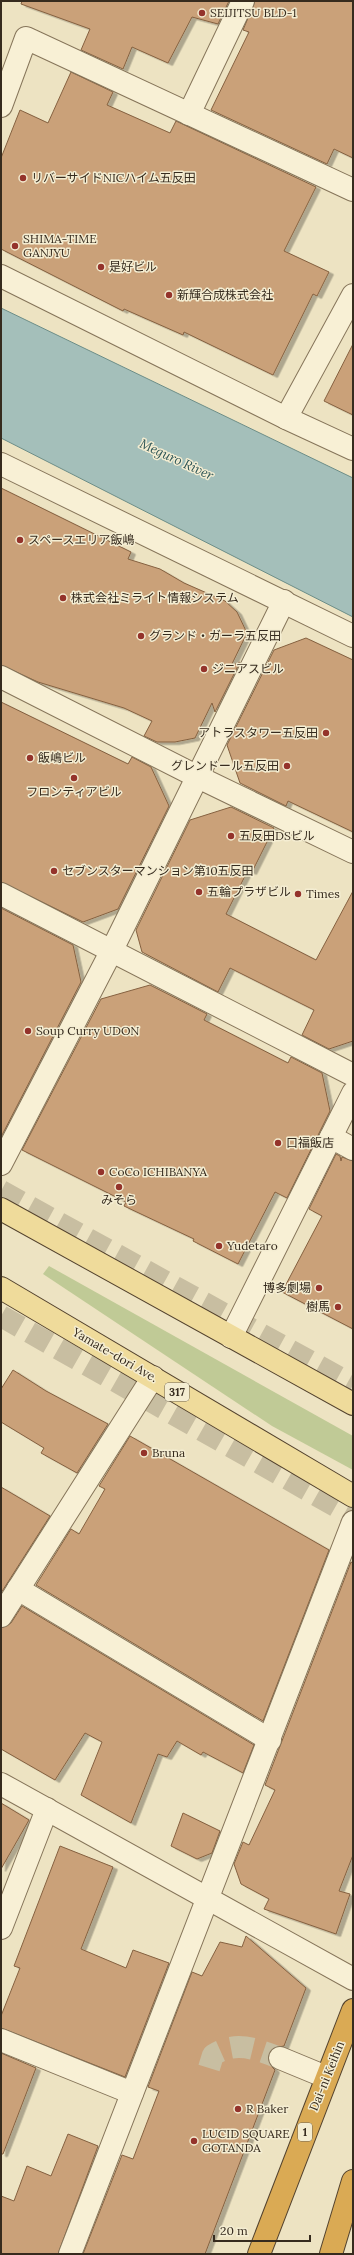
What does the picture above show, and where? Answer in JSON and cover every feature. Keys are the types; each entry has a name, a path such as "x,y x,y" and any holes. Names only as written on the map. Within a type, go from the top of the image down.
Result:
{"highway":[{"name":"Dai-ni Keihin","path":"259,2254 353,2010"},
{"path":"331,2254 353,2181"}],"main road":[{"path":"1,1209 353,1404"},
{"name":"Yamate-dori Ave.","path":"1,1288 353,1496"}],"street":[{"path":"189,114 243,1"},
{"path":"1,106 26,38 353,190"},
{"path":"1,276 286,418 353,449"},
{"path":"286,418 353,295"},
{"path":"1,464 353,636"},
{"path":"1,1164 112,950 284,602"},
{"path":"1,677 198,777 353,852"},
{"path":"1,894 353,1075"},
{"path":"231,1337 255,1286 353,1093"},
{"path":"331,1137 353,1148"},
{"path":"1,1616 153,1377"},
{"path":"70,2254 209,1899 353,1522"},
{"path":"18,1589 270,1740"},
{"path":"1,1784 353,1979"},
{"path":"1,1928 47,1809"},
{"path":"1,2040 132,2093"},
{"path":"280,2058 326,2077"}],"green space":[{"path":"49,1266 353,1436 353,1470 272,1426 43,1274"}],"water":[{"name":"Meguro River","path":"1,308 353,478 353,617 1,438"}],"building":[{"path":"22,1 229,1 218,24 192,17 168,63 132,47 123,69 81,50 90,29 21,4"},
{"path":"255,1 353,1 353,158 334,149 327,164 211,110 249,32 243,30"},
{"path":"71,72 113,92 107,105 170,133 176,121 316,187 284,251 329,272 317,296 313,294 273,375 184,332 183,335 124,309 123,311 1,249 1,158 20,110 48,123"},
{"path":"353,344 353,415 324,401"},
{"path":"1,488 131,552 128,559 160,569 184,583 225,601 237,612 247,633 231,666 240,662 215,712 212,703 195,738 175,742 157,742 144,736 152,721 124,708 38,682 1,665"},
{"path":"306,638 353,660 353,832 288,801 286,806 240,783 227,745 274,650"},
{"path":"1,702 128,764 132,757 151,767 169,806 118,909 83,922 1,882"},
{"path":"231,807 274,828 252,872 248,870 226,914 316,960 353,891 353,1041 329,1049 302,1035 314,1010 230,968 218,992 142,952 136,930 190,820"},
{"path":"1,908 73,945 81,982 1,1137"},
{"path":"150,985 207,1014 204,1020 288,1063 291,1057 322,1073 330,1111 287,1198 275,1192 238,1264 193,1241 194,1239 124,1206 126,1202 22,1150 101,999"},
{"path":"336,1154 340,1156 341,1161 342,1157 353,1161 353,1329 282,1292 322,1216 309,1209"},
{"path":"13,1370 46,1391 108,1424 77,1473 41,1453 44,1448 1,1422 1,1389"},
{"path":"130,1436 329,1550 263,1721 36,1585 71,1529 79,1534 105,1489 99,1486"},
{"path":"1,1487 50,1516 1,1593"},
{"path":"351,1562 353,1563 353,1855 339,1891 350,1894 336,1934 264,1909 269,1899 241,1884 234,1864 243,1842 249,1845 275,1790 265,1785"},
{"path":"22,1606 254,1745 243,1773 203,1752 201,1755 177,1741 167,1757 158,1754 131,1823 81,1795 102,1742 85,1733 55,1780 1,1749 1,1628 11,1623"},
{"path":"1,1803 29,1820 1,1869"},
{"path":"183,1813 220,1831 212,1853 197,1859 171,1846"},
{"path":"60,1846 113,1867 81,1949 126,1968 133,1950 169,1963 125,2077 1,2028 1,2016 20,1968 14,1966"},
{"name":"LUCID SQUARE GOTANDA","path":"246,1936 306,1988 284,2046 273,2048 268,2054 270,2065 275,2070 205,2254 83,2254 122,2155 133,2159 159,2091 148,2087 192,1972 202,1976 220,1942 242,1947"},
{"path":"1,2053 36,2068 3,2154 1,2154"},
{"path":"68,2134 98,2146 58,2254 1,2254 1,2196 14,2201 27,2166 51,2176"}],"tunnel":[{"path":"1,1191 353,1385"},
{"path":"1,1316 353,1516"},
{"path":"209,2068 213,2055 230,2048 238,2047 254,2049 280,2058"}],"place":[{"name":"SEIJITSU BLD-1","path":"202,13"},
{"name":"リバーサイドNICハイム五反田","path":"23,178"},
{"name":"SHIMA-TIME GANJYU","path":"15,246"},
{"name":"是好ビル","path":"101,267"},
{"name":"新輝合成株式会社","path":"169,295"},
{"name":"スペースエリア飯嶋","path":"20,540"},
{"name":"株式会社ミライト情報システム","path":"63,598"},
{"name":"グランド・ガーラ五反田","path":"141,636"},
{"name":"ジニアスビル","path":"204,669"},
{"name":"アトラスタワー五反田","path":"326,733"},
{"name":"飯嶋ビル","path":"30,758"},
{"name":"グレンドール五反田","path":"287,766"},
{"name":"フロンティアビル","path":"74,778"},
{"name":"五反田DSビル","path":"231,836"},
{"name":"セブンスターマンション第10五反田","path":"54,871"},
{"name":"五輪プラザビル","path":"199,892"},
{"name":"Times","path":"298,894"},
{"name":"Soup Curry UDON","path":"28,1031"},
{"name":"口福飯店","path":"278,1143"},
{"name":"CoCo ICHIBANYA","path":"101,1172"},
{"name":"みそら","path":"119,1187"},
{"name":"Yudetaro","path":"219,1246"},
{"name":"博多劇場","path":"319,1288"},
{"name":"樹馬","path":"338,1307"},
{"name":"Bruna","path":"144,1453"},
{"name":"R Baker","path":"238,2109"},
{"name":"LUCID SQUARE GOTANDA","path":"194,2141"}]}
